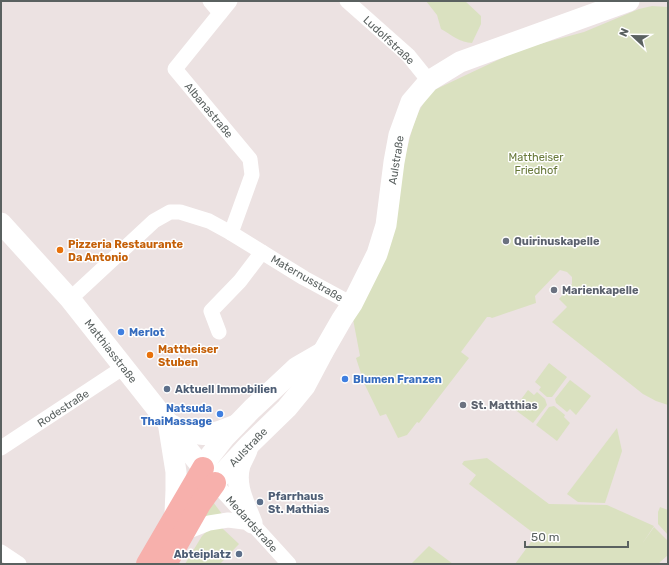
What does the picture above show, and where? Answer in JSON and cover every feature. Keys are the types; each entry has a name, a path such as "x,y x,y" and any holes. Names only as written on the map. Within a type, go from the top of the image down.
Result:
{"main road":[{"path":"147,564 179,524 209,476"},
{"path":"166,564 179,524"}],"street":[{"path":"210,1 220,13"},
{"name":"Albanastraße","path":"230,1 175,69 250,159 252,175 231,233"},
{"name":"Ludolfstraße","path":"347,1 408,55 429,81"},
{"name":"Aulstraße","path":"323,352 297,367 224,438 210,456 209,476 223,473 287,408 305,386 323,352 352,304 377,254 386,225 399,135 411,102 429,81 460,62 628,1"},
{"name":"Maternusstraße","path":"70,299 154,221 170,212 180,212 209,222 231,233 304,278 352,304"},
{"name":"Matthiasstraße","path":"1,223 70,299 209,476"},
{"name":"Maternusstraße","path":"220,332 211,311 240,281 262,252"},
{"name":"Rodestraße","path":"1,448 124,367"},
{"path":"168,423 181,429 202,434 220,431 236,425"},
{"path":"168,423 176,472 179,524 208,523 228,520 252,523 240,495 238,481 240,464 250,444"},
{"name":"Medardstraße","path":"209,476 289,564"},
{"path":"1,552 19,564"}],"green space":[{"path":"426,1 465,1 481,16 481,24 472,43 460,40 441,29 437,15"},
{"name":"Mattheiser Friedhof","path":"652,6 668,7 668,405 643,394 552,322 567,307 559,299 572,284 572,277 567,272 560,270 535,296 536,303 492,318 487,317 461,352 469,358 419,423 417,422 407,435 398,438 386,414 380,416 364,383 356,358 360,356 353,319 401,171 413,126 419,111 430,92 521,49 584,32 639,9"},
{"path":"549,363 567,377 552,397 547,397 539,390 541,387 535,382"},
{"path":"570,380 591,396 576,415 570,409 567,412 556,403 555,399"},
{"path":"528,390 534,395 537,392 545,399 547,405 533,423 514,409"},
{"path":"554,406 565,415 564,417 570,423 557,441 536,425 549,407"},
{"path":"617,428 622,451 605,503 578,502 567,494"},
{"path":"487,458 549,504 607,505 654,526 642,544 654,527 668,541 668,555 658,564 515,564 536,535 469,484 476,475 462,464 464,461"},
{"path":"213,502 222,514 203,520"},
{"path":"660,507 668,510 668,535 658,524 658,512"},
{"path":"211,527 222,528 239,544 220,564 185,564 202,536"},
{"path":"429,546 453,564 411,564"}],"place":[{"name":"Quirinuskapelle","path":"506,241"},
{"name":"Pizzeria Restaurante Da Antonio","path":"60,250"},
{"name":"Marienkapelle","path":"554,290"},
{"name":"Merlot","path":"121,332"},
{"name":"Mattheiser Stuben","path":"150,355"},
{"name":"Blumen Franzen","path":"345,379"},
{"name":"Aktuell Immobilien","path":"167,389"},
{"name":"St. Matthias","path":"463,405"},
{"name":"Natsuda ThaiMassage","path":"220,414"},
{"name":"Pfarrhaus St. Mathias","path":"260,502"},
{"name":"Abteiplatz","path":"239,554"}]}
